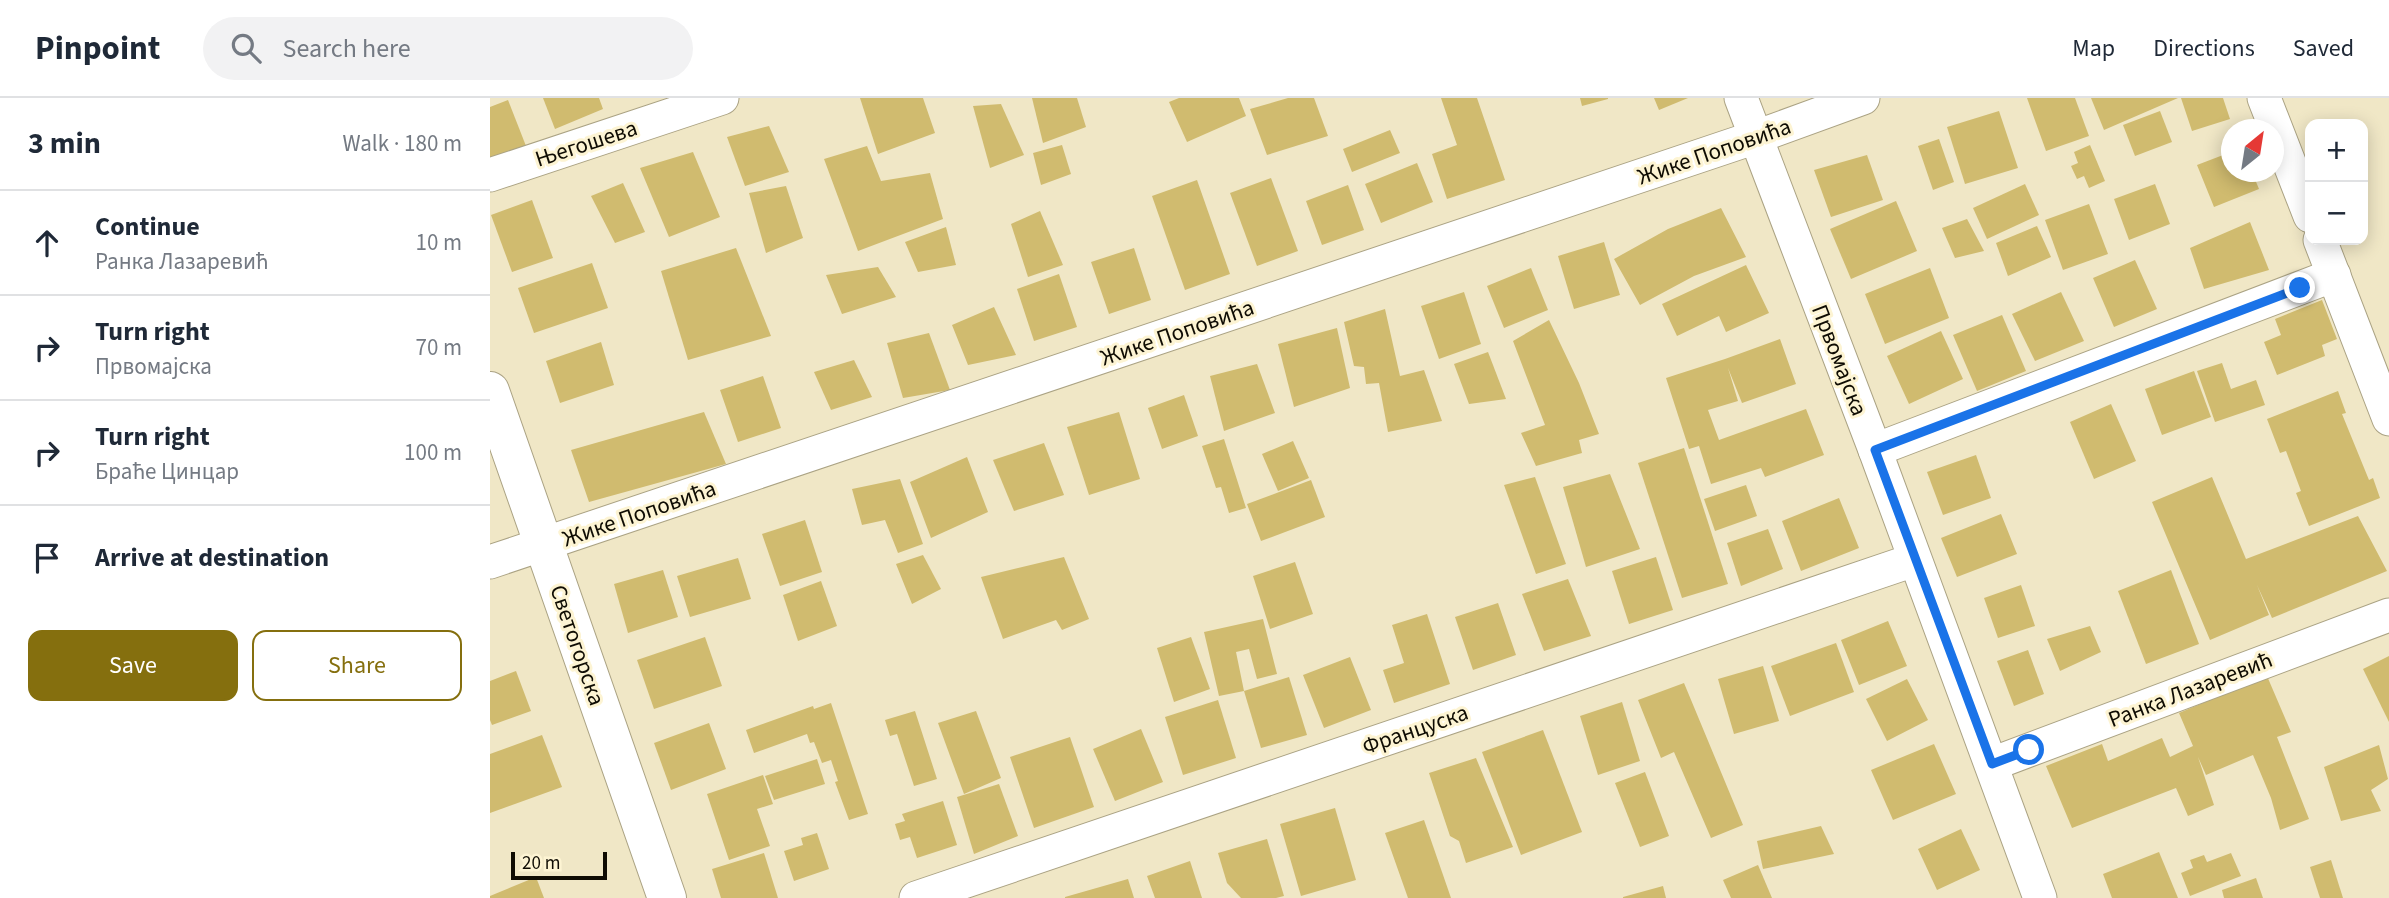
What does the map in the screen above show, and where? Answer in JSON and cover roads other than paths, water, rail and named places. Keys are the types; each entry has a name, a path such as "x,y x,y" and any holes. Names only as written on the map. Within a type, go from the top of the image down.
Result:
{"street":[{"name":"Његошева","path":"490,175 722,98"},
{"name":"Првомајска","path":"1741,98 1875,450 2040,898"},
{"name":"Жике Поповића","path":"490,562 1756,137 1863,98"},
{"path":"2264,98 2305,203"},
{"path":"2322,245 2382,378 2389,419"},
{"path":"1875,450 2334,275"},
{"name":"Светогорска","path":"490,391 667,898"},
{"name":"Француска","path":"916,898 1914,560"},
{"name":"Ранка Лазаревић","path":"1992,764 2389,615"}]}
